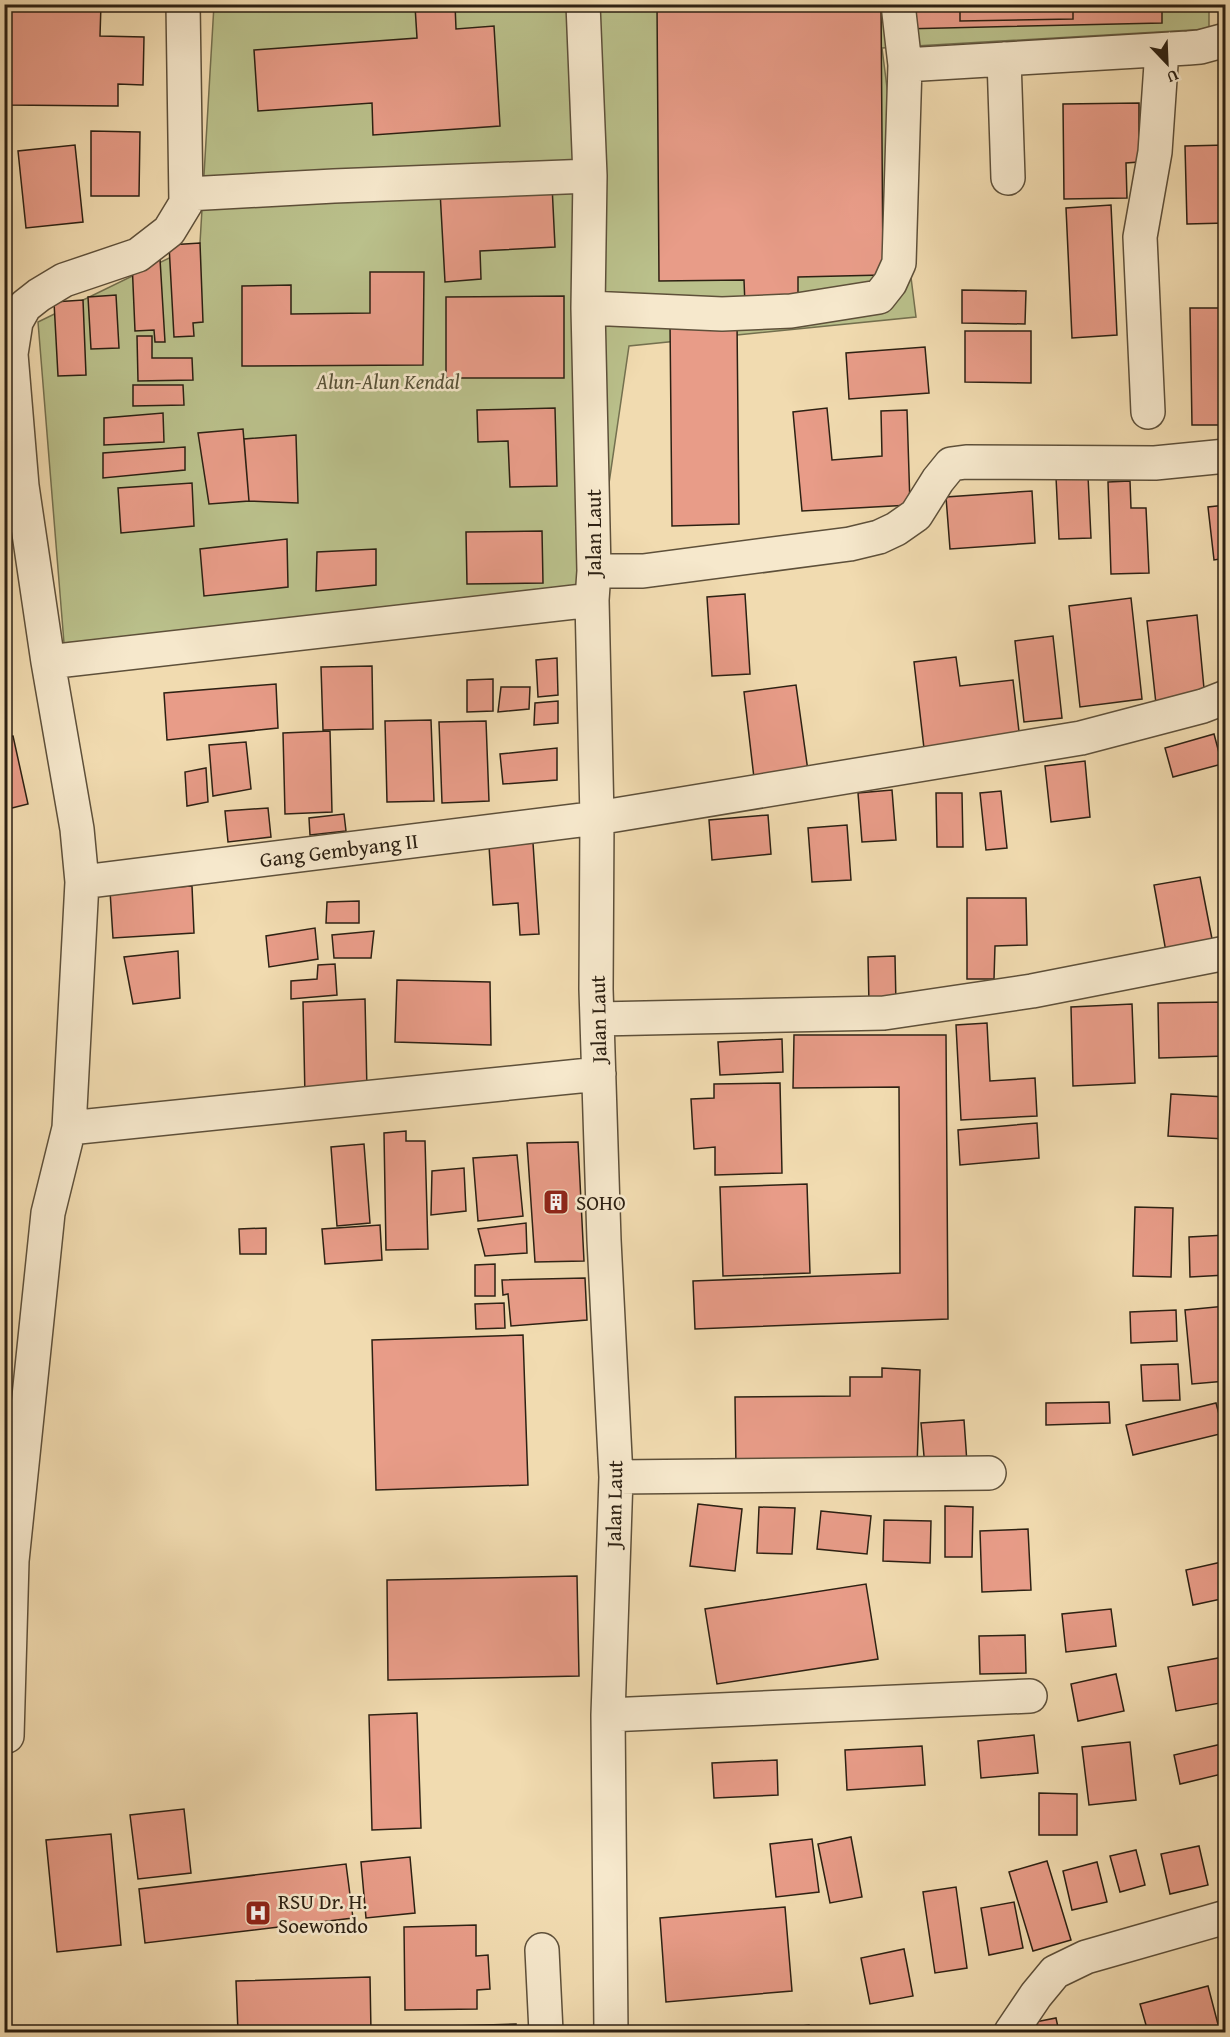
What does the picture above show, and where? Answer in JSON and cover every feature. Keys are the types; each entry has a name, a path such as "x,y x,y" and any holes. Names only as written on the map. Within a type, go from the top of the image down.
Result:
{"street":[{"path":"7,1736 12,1561 48,1213 69,1128 82,882 77,829 48,662 13,488 11,354 16,322 25,306 64,280 138,255 169,231 186,203 183,4"},
{"name":"Jalan Laut","path":"583,4 590,176 588,308 599,1074 604,1240 616,1477 608,1715 611,2032"},
{"path":"588,308 722,314 791,311 879,297 890,283 899,262 905,65 898,4"},
{"path":"905,65 1162,50 1200,47 1226,40"},
{"path":"1148,412 1140,237 1155,152 1162,50"},
{"path":"1004,59 1008,178"},
{"path":"187,194 590,176"},
{"path":"48,662 593,586 643,571 850,544 879,537 896,529 916,515 951,464 966,462 1155,463 1226,456"},
{"name":"Gang Gembyang II","path":"82,882 597,818 1081,738 1203,706 1226,697"},
{"path":"598,1019 884,1013 1032,991 1226,953"},
{"path":"69,1128 599,1074"},
{"path":"616,1477 989,1473"},
{"path":"608,1715 1030,1696"},
{"path":"1011,2032 1055,1972 1086,1957 1226,1917"},
{"path":"542,1950 546,2032"}],"green space":[{"name":"Alun-Alun Kendal","path":"214,5 1209,5 1209,29 882,48 916,317 629,346 592,600 64,643 38,322 200,243"}],"building":[{"path":"4,4 101,4 100,36 144,37 143,85 118,84 118,106 4,105"},
{"path":"455,4 456,29 494,26 500,126 373,135 372,103 258,111 254,50 417,38 415,6"},
{"path":"657,4 881,4 883,275 798,277 798,304 745,305 744,280 659,281"},
{"path":"902,4 960,4 960,21 1073,19 1073,4 1162,4 1162,23 902,29"},
{"path":"960,4 1073,4 1073,19 960,21"},
{"path":"1139,103 1139,162 1126,163 1127,198 1064,199 1063,104"},
{"path":"91,131 140,132 139,196 91,196"},
{"path":"75,145 83,222 26,228 18,151"},
{"path":"1226,145 1226,223 1187,224 1185,146"},
{"path":"552,185 555,247 480,251 481,279 445,282 440,191"},
{"path":"1111,205 1117,335 1072,338 1066,208"},
{"path":"200,243 203,322 193,323 194,336 174,337 169,245"},
{"path":"160,259 165,342 155,342 154,330 135,331 132,261"},
{"path":"370,272 424,272 423,365 242,366 242,286 291,285 291,314 370,313"},
{"path":"962,290 1026,291 1025,324 962,323"},
{"path":"116,295 119,348 91,349 88,297"},
{"path":"564,296 564,378 446,378 446,297"},
{"path":"83,300 86,375 58,376 54,302"},
{"path":"1190,308 1226,308 1226,425 1192,425"},
{"path":"737,321 739,524 672,526 670,322"},
{"path":"965,331 1031,331 1031,383 965,382"},
{"path":"137,336 152,336 152,358 192,358 193,380 138,381"},
{"path":"925,347 929,393 849,399 846,353"},
{"path":"133,385 183,385 184,405 133,406"},
{"path":"555,408 557,486 510,487 508,441 478,442 477,410"},
{"path":"827,408 832,460 882,456 881,411 907,410 910,505 802,511 793,412"},
{"path":"163,413 164,442 104,445 104,418"},
{"path":"243,429 249,501 209,504 198,433"},
{"path":"296,435 298,503 249,501 244,439"},
{"path":"185,447 185,470 103,478 103,453"},
{"path":"1088,476 1091,538 1059,539 1056,477"},
{"path":"1130,481 1131,508 1146,508 1149,573 1111,574 1108,482"},
{"path":"192,483 194,526 121,533 118,488"},
{"path":"1032,491 1035,543 950,549 946,497"},
{"path":"1226,505 1226,558 1214,560 1208,507"},
{"path":"542,531 543,583 467,584 466,532"},
{"path":"287,539 288,587 204,596 200,549"},
{"path":"376,549 376,585 316,591 317,552"},
{"path":"745,594 750,674 712,676 707,597"},
{"path":"1131,598 1142,699 1080,707 1069,606"},
{"path":"1197,615 1205,699 1156,704 1147,621"},
{"path":"1053,636 1062,718 1024,722 1015,641"},
{"path":"956,657 960,686 1013,680 1020,740 925,757 914,662"},
{"path":"557,658 558,695 538,697 536,660"},
{"path":"372,666 373,729 323,730 321,667"},
{"path":"493,679 493,711 467,712 467,680"},
{"path":"276,684 278,728 167,740 164,693"},
{"path":"796,685 808,771 754,778 744,692"},
{"path":"501,687 530,687 529,709 498,712"},
{"path":"558,701 558,723 534,725 535,703"},
{"path":"431,720 434,801 387,802 385,721"},
{"path":"486,721 489,801 442,803 439,722"},
{"path":"330,731 332,812 285,814 283,733"},
{"path":"1214,734 1222,764 1173,777 1165,748"},
{"path":"13,736 28,804 4,810 4,737"},
{"path":"246,742 251,789 213,796 209,745"},
{"path":"557,748 557,780 503,784 500,754"},
{"path":"1085,761 1090,817 1051,822 1045,766"},
{"path":"206,768 208,802 187,806 185,772"},
{"path":"892,790 896,840 862,842 858,793"},
{"path":"1001,791 1007,848 986,850 980,793"},
{"path":"936,793 962,793 963,847 937,847"},
{"path":"268,808 271,837 228,842 225,811"},
{"path":"344,814 346,831 310,835 309,818"},
{"path":"768,815 771,854 712,860 709,820"},
{"path":"847,825 851,880 812,882 808,828"},
{"path":"533,843 539,934 520,935 518,903 493,905 489,846"},
{"path":"1200,877 1213,944 1166,952 1154,885"},
{"path":"192,886 194,933 113,938 110,891"},
{"path":"967,898 1026,898 1027,945 995,946 994,979 967,979"},
{"path":"359,901 359,923 326,923 327,902"},
{"path":"315,928 318,959 269,967 266,936"},
{"path":"374,931 371,958 334,958 332,935"},
{"path":"178,951 180,998 133,1004 124,957"},
{"path":"895,956 896,1005 869,1005 868,957"},
{"path":"335,964 337,995 291,999 291,981 317,979 318,965"},
{"path":"397,980 490,982 491,1045 395,1042"},
{"path":"365,999 367,1091 305,1097 303,1002"},
{"path":"1226,1002 1226,1056 1159,1058 1158,1003"},
{"path":"1132,1004 1135,1083 1073,1086 1071,1007"},
{"path":"987,1023 990,1081 1035,1078 1037,1116 961,1120 956,1025"},
{"path":"794,1035 946,1035 948,1319 695,1329 693,1281 900,1273 899,1087 793,1088"},
{"path":"782,1039 783,1072 720,1075 718,1042"},
{"path":"780,1083 782,1173 715,1175 715,1147 694,1149 691,1099 714,1098 714,1084"},
{"path":"1171,1094 1226,1097 1226,1139 1168,1136"},
{"path":"1037,1123 1039,1158 960,1165 958,1130"},
{"path":"406,1131 406,1141 425,1141 428,1249 386,1250 384,1133"},
{"name":"SOHO","path":"578,1142 584,1261 535,1262 527,1143"},
{"path":"364,1144 370,1223 337,1226 331,1147"},
{"path":"517,1155 523,1216 478,1221 473,1158"},
{"path":"464,1168 466,1211 431,1215 432,1171"},
{"path":"807,1184 810,1273 723,1276 720,1187"},
{"path":"1135,1207 1173,1208 1171,1277 1133,1276"},
{"path":"526,1223 527,1253 485,1256 478,1229"},
{"path":"380,1225 382,1260 325,1264 322,1229"},
{"path":"266,1228 266,1254 240,1254 239,1229"},
{"path":"1226,1235 1226,1275 1190,1277 1189,1237"},
{"path":"495,1264 495,1296 475,1296 475,1265"},
{"path":"585,1278 587,1320 511,1326 508,1294 503,1295 502,1280"},
{"path":"504,1303 505,1328 476,1329 475,1304"},
{"path":"1226,1306 1226,1381 1192,1384 1185,1310"},
{"path":"1176,1310 1177,1341 1131,1343 1130,1312"},
{"path":"523,1335 528,1485 376,1490 372,1340"},
{"path":"1178,1364 1180,1400 1143,1401 1141,1365"},
{"path":"882,1368 920,1370 917,1468 736,1469 735,1397 850,1396 850,1377 882,1377"},
{"path":"1109,1402 1110,1423 1046,1425 1046,1403"},
{"path":"1216,1403 1224,1433 1133,1455 1126,1425"},
{"path":"964,1420 967,1463 925,1467 921,1423"},
{"path":"698,1504 742,1509 735,1571 690,1566"},
{"path":"945,1506 973,1507 972,1557 945,1557"},
{"path":"759,1507 795,1508 792,1554 757,1553"},
{"path":"821,1511 871,1516 867,1554 817,1549"},
{"path":"884,1520 931,1521 930,1563 883,1561"},
{"path":"1028,1529 1031,1590 982,1592 980,1531"},
{"path":"1226,1561 1226,1598 1193,1605 1186,1570"},
{"path":"577,1576 579,1676 388,1680 387,1580"},
{"path":"866,1584 878,1659 717,1684 705,1609"},
{"path":"1111,1609 1116,1646 1066,1652 1062,1614"},
{"path":"1025,1635 1026,1673 980,1674 979,1636"},
{"path":"1224,1657 1226,1702 1176,1711 1168,1667"},
{"path":"1116,1674 1124,1711 1078,1721 1071,1684"},
{"path":"417,1713 421,1828 372,1830 369,1715"},
{"path":"1034,1735 1038,1773 981,1778 978,1741"},
{"path":"1130,1742 1136,1800 1089,1805 1082,1747"},
{"path":"1226,1743 1226,1773 1180,1784 1174,1755"},
{"path":"922,1746 925,1785 847,1790 845,1750"},
{"path":"777,1760 778,1795 714,1798 712,1763"},
{"path":"1039,1793 1077,1794 1077,1835 1039,1835"},
{"path":"184,1809 191,1873 138,1879 130,1815"},
{"path":"111,1834 121,1945 57,1952 46,1840"},
{"path":"851,1837 862,1897 830,1903 818,1844"},
{"path":"812,1839 819,1892 776,1897 770,1844"},
{"path":"1199,1846 1208,1885 1170,1894 1161,1854"},
{"path":"1136,1850 1145,1885 1120,1892 1110,1856"},
{"path":"410,1857 415,1913 366,1918 361,1862"},
{"path":"1047,1861 1071,1940 1033,1951 1009,1872"},
{"path":"1097,1862 1107,1902 1072,1910 1063,1871"},
{"path":"346,1864 353,1918 145,1943 139,1889"},
{"path":"956,1887 967,1968 935,1973 923,1892"},
{"path":"1014,1902 1023,1948 989,1955 981,1908"},
{"path":"785,1907 792,1991 666,2002 660,1918"},
{"path":"476,1925 476,1956 488,1955 490,1989 477,1990 477,2009 405,2010 404,1927"},
{"path":"904,1949 913,1996 870,2004 861,1958"},
{"path":"370,1977 371,2032 238,2032 236,1981"},
{"path":"1208,1986 1220,2032 1148,2032 1140,2004"},
{"path":"1056,2018 1059,2032 1032,2032 1030,2023"},
{"path":"516,2024 516,2032 453,2032 453,2026"},
{"path":"809,2025 810,2032 751,2032"}],"place":[{"name":"SOHO","path":"556,1202"},
{"name":"RSU Dr. H. Soewondo","path":"258,1913"}]}
